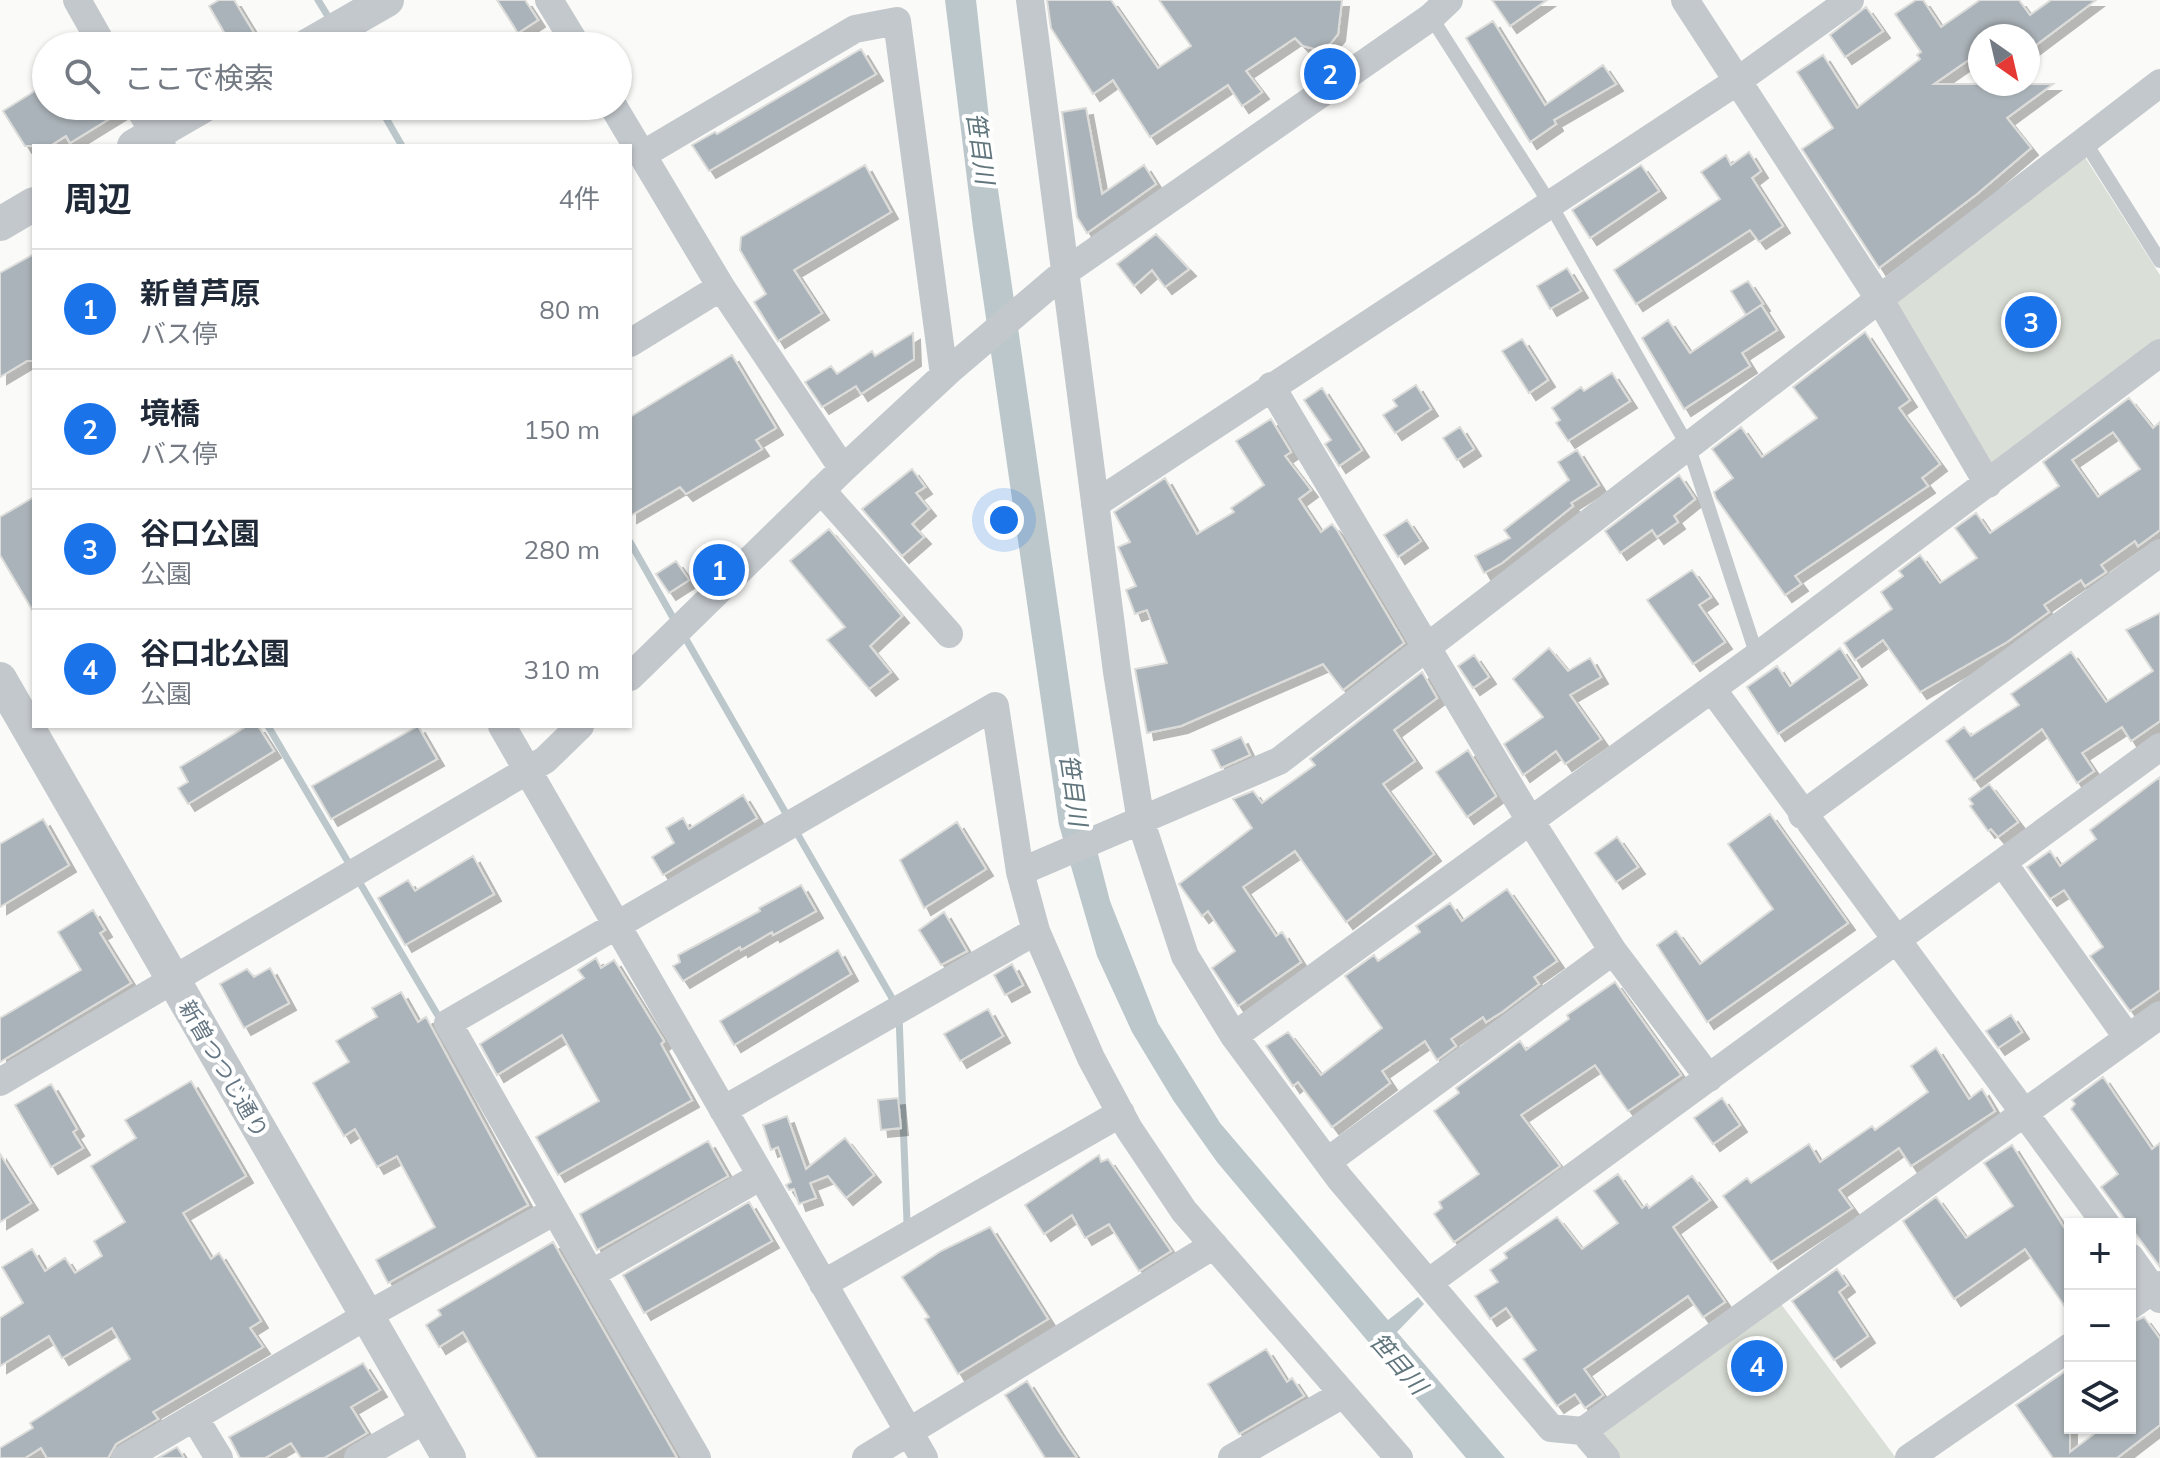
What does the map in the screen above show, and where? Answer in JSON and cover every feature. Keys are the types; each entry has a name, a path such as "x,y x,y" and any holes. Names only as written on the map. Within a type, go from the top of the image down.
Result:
{"street":[{"path":"77,0 95,32"},
{"path":"331,32 387,0"},
{"path":"549,0 568,32"},
{"path":"1030,0 1057,278 1095,504 1136,824 1185,956 1234,1036 1328,1161 1551,1428 1583,1431 2160,1015"},
{"path":"1685,0 1880,300 1988,484"},
{"path":"1095,504 1549,202 1736,82 1850,0"},
{"path":"632,675 843,469 948,371 1057,278 1440,8"},
{"path":"642,155 855,29 897,21 948,371"},
{"path":"1026,870 1279,761 1428,650 2160,83"},
{"path":"147,133 174,120"},
{"path":"621,120 721,287 843,469"},
{"path":"0,224 32,205"},
{"path":"632,342 721,287"},
{"path":"1234,1036 1757,656 2160,353"},
{"path":"1271,386 1531,822 1613,951 1709,1078"},
{"path":"821,490 949,634"},
{"path":"1802,815 2160,553"},
{"name":"新曽つつじ通り","path":"0,679 449,1458"},
{"path":"1712,689 1895,942 2102,1218"},
{"path":"697,1458 448,1023 995,706 1036,931 1091,1058 1121,1113 1184,1211 1399,1458"},
{"path":"503,728 924,1458"},
{"path":"0,1082 545,760 578,728"},
{"path":"1428,1283 2160,747"},
{"path":"2003,863 2128,1038"},
{"path":"723,1110 1036,931"},
{"path":"1328,1161 1613,951"},
{"path":"823,1284 1121,1113"},
{"path":"591,1274 761,1176"},
{"path":"125,1458 366,1316 555,1211"},
{"path":"866,1458 1214,1245"},
{"path":"2136,1264 2158,1291 2136,1303"},
{"path":"1909,1458 2064,1351"},
{"path":"1232,1458 1343,1394"},
{"path":"194,1417 219,1458"},
{"path":"358,1458 426,1419"},
{"path":"1583,1431 1606,1458"}],"lane":[{"path":"1440,8 1689,448 1757,656"},
{"path":"2085,142 2160,261"}],"shaded area":[{"path":"2083,154 2160,275 2160,343 1991,472 1891,302"},
{"path":"1778,1300 1896,1458 1616,1458 1594,1432"}],"water":[{"name":"笹目川","path":"945,0 976,0 993,155 1089,819 1110,901 1158,1023 1220,1123 1388,1320 1418,1297 1424,1304 1397,1332 1505,1458 1466,1458 1217,1162 1173,1100 1132,1032 1097,956 1059,825 973,228"}],"building":[{"path":"219,0 234,0 253,32 224,32 209,6"},
{"path":"497,0 525,0 538,20 517,32"},
{"path":"1047,0 1111,0 1158,68 1191,46 1159,0 1342,0 1338,34 1330,44 1315,49 1303,46 1295,38 1246,71 1262,92 1242,106 1228,85 1150,137 1113,80 1093,94 1051,28"},
{"path":"1492,0 1547,0 1510,26"},
{"path":"1916,0 1923,0 1941,27 1980,0 2019,0 2030,15 2051,0 2096,0 2040,42 2040,24 1968,24 1968,60 1934,84 1968,84 1968,96 2037,96 2007,118 2031,148 1977,194 1879,268 1802,149 1833,128 1797,72 1823,55 1857,108 1920,59 1917,55 1921,52 1895,14"},
{"path":"1866,7 1883,31 1845,57 1830,35"},
{"path":"1493,21 1545,105 1603,65 1616,84 1554,120 1556,124 1530,142 1466,38"},
{"path":"861,49 876,74 709,171 692,145 715,132 717,134"},
{"path":"2040,84 2053,84 2040,94"},
{"path":"32,93 32,120 107,120 70,143 66,136 53,144 25,146 3,111"},
{"path":"1086,108 1102,194 1144,165 1156,184 1087,233 1077,217 1062,112"},
{"path":"1749,152 1761,171 1752,178 1783,226 1759,242 1750,230 1636,304 1614,270 1720,199 1701,172 1726,155 1731,165"},
{"path":"865,165 891,212 794,270 822,313 778,341 754,302 766,294 740,250 741,237"},
{"path":"1641,165 1659,191 1590,238 1572,210"},
{"path":"1156,234 1189,269 1165,287 1152,270 1134,286 1117,264"},
{"path":"32,255 32,361 0,377 0,273"},
{"path":"1567,268 1581,291 1550,309 1537,286"},
{"path":"1748,281 1763,304 1746,315 1731,291"},
{"path":"1761,305 1777,330 1742,353 1750,366 1684,409 1642,338 1668,320 1690,353"},
{"path":"1865,332 1910,400 1899,408 1940,464 1922,478 1928,486 1795,576 1801,584 1785,595 1716,498 1714,492 1733,478 1712,449 1741,427 1762,457 1817,418 1793,387"},
{"path":"913,333 914,359 861,394 856,386 822,407 805,382 831,366 837,374 872,351 875,356"},
{"path":"1522,339 1548,380 1529,393 1502,351"},
{"path":"732,355 776,428 756,440 762,449 686,494 680,487 632,515 632,416"},
{"path":"1612,373 1630,401 1568,441 1556,423 1560,420 1552,408 1581,387 1584,391"},
{"path":"1416,385 1431,409 1395,433 1383,415 1397,406 1393,400"},
{"path":"1322,388 1362,450 1339,466 1325,444 1331,440 1304,400"},
{"path":"2129,398 2153,428 2160,422 2160,530 2138,546 2135,541 2101,565 2106,572 2085,586 2081,580 2044,605 2049,612 2007,642 1920,692 1883,640 1855,660 1844,643 1892,609 1881,592 1903,576 1899,571 1920,555 1940,583 1977,558 1955,528 1976,513 1990,533 2059,486 2043,462","holes":["2113,432 2140,469 2098,497 2072,460"]},
{"path":"1271,419 1291,452 1285,456 1311,490 1299,499 1321,532 1332,524 1337,530 1404,643 1343,690 1323,664 1181,726 1147,733 1135,669 1167,663 1147,610 1135,614 1126,590 1136,586 1118,547 1130,542 1114,512 1165,478 1197,534 1234,512 1231,508 1264,485 1236,441"},
{"path":"1460,427 1474,449 1457,460 1443,438"},
{"path":"1577,450 1599,485 1571,503 1573,506 1502,563 1484,573 1475,556 1510,538 1504,530 1569,480 1558,462"},
{"path":"912,469 925,487 916,493 929,509 912,524 924,537 902,556 862,509"},
{"path":"1679,475 1695,499 1674,516 1678,522 1657,537 1652,530 1620,553 1605,531"},
{"path":"32,498 32,610 0,555 0,517"},
{"path":"1407,520 1421,541 1398,557 1384,535"},
{"path":"829,529 902,616 870,646 891,672 869,689 827,640 845,627 790,561"},
{"path":"676,561 689,580 669,593 656,574"},
{"path":"1692,570 1711,597 1699,605 1725,642 1693,664 1647,600"},
{"path":"2160,613 2160,721 2131,741 2122,727 2082,753 2094,771 2077,783 2042,729 1974,780 1946,741 1964,727 1971,736 2019,705 2011,694 2071,652 2106,702 2153,671 2126,630"},
{"path":"1549,648 1568,671 1590,658 1601,677 1570,695 1601,739 1565,764 1556,751 1523,775 1504,744 1543,717 1513,679"},
{"path":"1840,648 1860,678 1778,734 1747,687 1777,666 1790,686"},
{"path":"1474,655 1489,677 1473,688 1458,666"},
{"path":"1422,672 1437,698 1394,730 1415,761 1383,784 1434,854 1346,922 1295,851 1243,887 1276,936 1282,932 1301,962 1238,1006 1212,968 1235,951 1208,911 1202,916 1179,884 1252,828 1233,799 1253,791 1262,803 1315,765 1310,759"},
{"path":"244,728 259,728 274,751 188,804 178,788 188,782 180,767"},
{"path":"414,728 419,728 437,759 331,819 312,786"},
{"path":"1241,737 1250,755 1221,768 1212,750"},
{"path":"1468,750 1496,796 1467,817 1436,772"},
{"path":"2160,777 2160,990 2130,1011 2090,956 2103,947 2064,890 2050,899 2027,867 2050,851 2060,866 2096,839 2090,830"},
{"path":"1989,784 2018,822 1998,837 1991,829 1988,831 1970,806 1973,804 1969,799"},
{"path":"743,795 757,818 663,875 652,857 674,843 666,828 683,818 689,829"},
{"path":"1770,814 1848,923 1707,1022 1657,945 1676,931 1700,964 1773,909 1728,844"},
{"path":"43,819 69,865 0,907 0,844"},
{"path":"957,822 986,869 924,908 900,860"},
{"path":"1617,837 1638,867 1616,882 1595,853"},
{"path":"473,856 494,894 405,945 378,898 408,880 415,891"},
{"path":"801,885 816,911 773,935 772,932 741,950 740,947 683,981 673,966 680,962 678,955"},
{"path":"1507,889 1557,961 1534,977 1539,984 1502,1012 1486,1022 1483,1017 1451,1039 1456,1046 1437,1060 1425,1041 1382,1071 1390,1083 1332,1127 1298,1082 1293,1086 1266,1046 1288,1032 1321,1075 1382,1028 1345,976 1374,955 1378,961 1420,932 1416,926 1450,903 1462,921"},
{"path":"93,910 105,930 100,933 131,983 0,1062 0,1018 81,970 58,932"},
{"path":"944,912 967,951 941,965 919,930"},
{"path":"838,950 851,974 734,1045 720,1021"},
{"path":"596,958 601,968 614,960 664,1041 661,1044 692,1100 558,1175 536,1137 599,1101 562,1035 497,1075 480,1044 584,978 578,970"},
{"path":"1012,964 1023,985 1005,995 994,975"},
{"path":"270,968 289,1003 244,1028 220,984 247,969 254,977"},
{"path":"1615,982 1681,1075 1628,1111 1595,1065 1521,1115 1560,1166 1454,1242 1434,1214 1442,1208 1439,1202 1479,1174 1434,1111 1459,1093 1456,1088 1520,1041 1526,1050 1569,1019 1567,1015"},
{"path":"401,992 418,1022 426,1017 528,1205 388,1283 376,1260 435,1227 397,1156 377,1167 355,1129 344,1136 313,1083 349,1062 336,1041 377,1017 372,1008"},
{"path":"988,1009 1003,1036 960,1061 944,1034"},
{"path":"2011,1015 2022,1032 1998,1048 1986,1031"},
{"path":"1936,1048 1969,1099 1982,1089 1995,1111 1911,1166 1899,1148 1839,1190 1852,1208 1771,1262 1723,1196 1747,1178 1751,1183 1809,1144 1820,1162 1872,1126 1875,1130 1928,1092 1911,1066"},
{"path":"2103,1077 2152,1149 2160,1143 2160,1267 2136,1234 2136,1218 2124,1218 2101,1187 2118,1174 2071,1109 2075,1104 2072,1100"},
{"path":"191,1081 246,1176 183,1213 211,1259 219,1253 261,1321 250,1328 263,1347 153,1412 158,1419 116,1444 108,1458 47,1458 41,1448 25,1458 0,1458 0,1448 33,1428 30,1423 130,1359 112,1328 62,1358 49,1336 0,1366 0,1318 23,1303 2,1267 32,1249 45,1271 65,1258 75,1273 102,1256 94,1241 125,1222 91,1166 136,1138 125,1120"},
{"path":"51,1084 77,1129 73,1132 83,1148 51,1167 15,1105"},
{"path":"898,1098 901,1128 881,1130 878,1100"},
{"path":"1722,1098 1740,1125 1713,1144 1694,1118"},
{"path":"787,1116 806,1169 845,1138 874,1175 846,1198 828,1176 810,1183 816,1198 799,1204 794,1189 789,1190 786,1185 791,1182 778,1147 771,1150 763,1125"},
{"path":"708,1141 728,1176 597,1250 580,1214"},
{"path":"2012,1145 2064,1227 2064,1305 2025,1249 1954,1299 1903,1221 1936,1197 1966,1238 2013,1206 1984,1163"},
{"path":"0,1154 31,1203 0,1222"},
{"path":"1099,1155 1101,1162 1108,1159 1171,1251 1139,1271 1109,1224 1085,1238 1072,1215 1044,1234 1025,1205"},
{"path":"1618,1174 1642,1208 1647,1204 1649,1208 1692,1176 1710,1200 1673,1227 1725,1302 1703,1317 1688,1296 1584,1369 1603,1395 1585,1408 1575,1394 1557,1406 1523,1359 1536,1350 1506,1308 1490,1319 1475,1296 1498,1282 1490,1270 1507,1258 1504,1253 1557,1217 1582,1249 1618,1223 1594,1191"},
{"path":"749,1202 772,1241 644,1313 623,1275"},
{"path":"990,1227 1048,1319 958,1374 925,1319 929,1317 902,1277 941,1251"},
{"path":"553,1242 677,1458 537,1458 463,1332 439,1347 426,1325 441,1315 438,1310"},
{"path":"1837,1269 1848,1285 1839,1292 1868,1336 1834,1360 1792,1301"},
{"path":"2144,1317 2160,1339 2160,1425 2117,1458 2053,1458 2016,1405 2064,1372 2064,1434 2070,1434 2070,1452 2094,1434 2136,1434 2136,1320"},
{"path":"1266,1349 1287,1382 1292,1378 1304,1396 1239,1434 1208,1384"},
{"path":"363,1363 380,1390 351,1407 367,1433 324,1458 301,1458 291,1443 265,1458 240,1458 229,1437"},
{"path":"1027,1381 1077,1458 1045,1458 1005,1395"},
{"path":"177,1447 184,1458 158,1458"}],"waterway":[{"path":"318,0 332,23"},
{"path":"387,120 401,144"},
{"path":"632,546 676,623"},
{"path":"683,634 788,817"},
{"path":"269,728 351,867"},
{"path":"794,828 896,1005"},
{"path":"357,878 437,1014"},
{"path":"899,1016 907,1222"}],"place":[{"name":"境橋","path":"1330,74"},
{"name":"谷口公園","path":"2031,322"},
{"name":"新曽芦原","path":"719,570"},
{"name":"谷口北公園","path":"1757,1366"}]}
